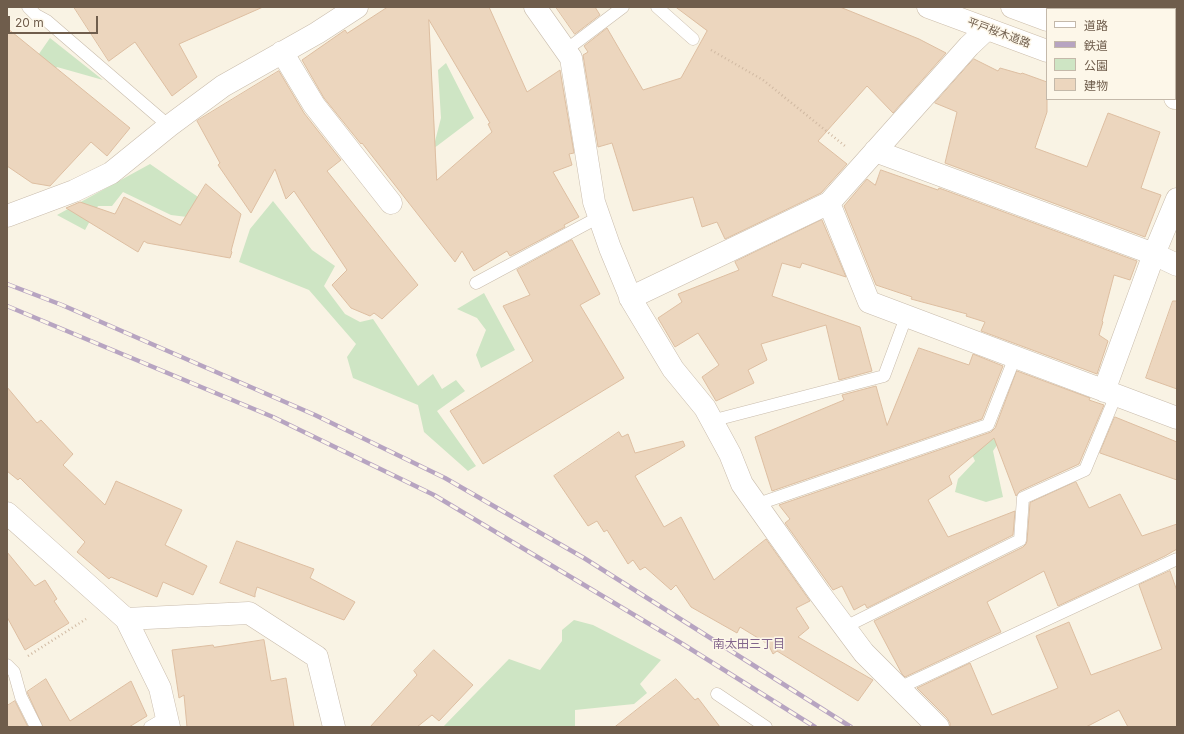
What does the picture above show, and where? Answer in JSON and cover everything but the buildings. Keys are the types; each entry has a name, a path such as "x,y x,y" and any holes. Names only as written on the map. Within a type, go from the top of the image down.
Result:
{"street":[{"path":"7,216 74,191 111,173 169,126 223,86 317,33 357,7"},
{"path":"535,7 571,58 594,202 630,298 673,369 705,408 730,454 742,484 758,504 820,594 864,653 938,727"},
{"name":"平戸桜木道路","path":"928,7 1046,51"},
{"path":"1012,7 1046,20"},
{"path":"630,298 829,202 969,46 987,29"},
{"path":"282,52 314,105 391,203"},
{"path":"870,156 1154,254 1177,265"},
{"path":"1110,393 1154,254 1177,199"},
{"path":"829,202 869,302 1177,418"},
{"path":"7,513 126,619 160,688 162,724"},
{"path":"126,619 249,614 317,657 334,727"}],"lane":[{"path":"566,50 623,7"},
{"path":"657,7 693,39"},
{"path":"35,10 169,126"},
{"path":"476,283 599,217"},
{"path":"712,421 884,376 906,317"},
{"path":"758,504 988,425 1015,358"},
{"path":"845,627 1020,540 1023,498 1085,470 1110,393"},
{"path":"899,688 1177,559"},
{"path":"7,665 14,672 21,697 36,727"},
{"path":"717,694 766,727"}],"path":[{"path":"693,39 763,80 870,156"},
{"path":"27,657 109,604"}],"green space":[{"path":"50,38 103,80 57,67 33,95 34,61"},
{"path":"446,63 474,118 433,149 441,118 438,70"},
{"path":"150,164 236,223 171,215 123,192 112,206 98,206 85,230 57,215"},
{"path":"273,201 312,250 335,266 324,286 345,314 360,322 373,319 418,386 433,374 442,389 456,380 465,391 437,411 476,466 468,471 424,432 418,405 353,378 347,357 356,344 309,290 239,262 250,229"},
{"path":"484,293 515,350 481,368 476,355 486,330 477,318 457,309"},
{"path":"985,437 1002,438 993,451 1003,497 986,502 955,492 958,479 975,461 967,444"},
{"path":"574,620 593,625 661,660 640,684 647,693 634,704 575,710 575,727 443,727 509,659 540,670 562,641 562,630"}],"railway":[{"path":"7,284 62,305 315,415 445,478 584,558 851,727"},
{"path":"7,306 273,417 434,495 681,643 815,727"}],"district":[{"name":"南太田三丁目","path":"749,644"}]}
